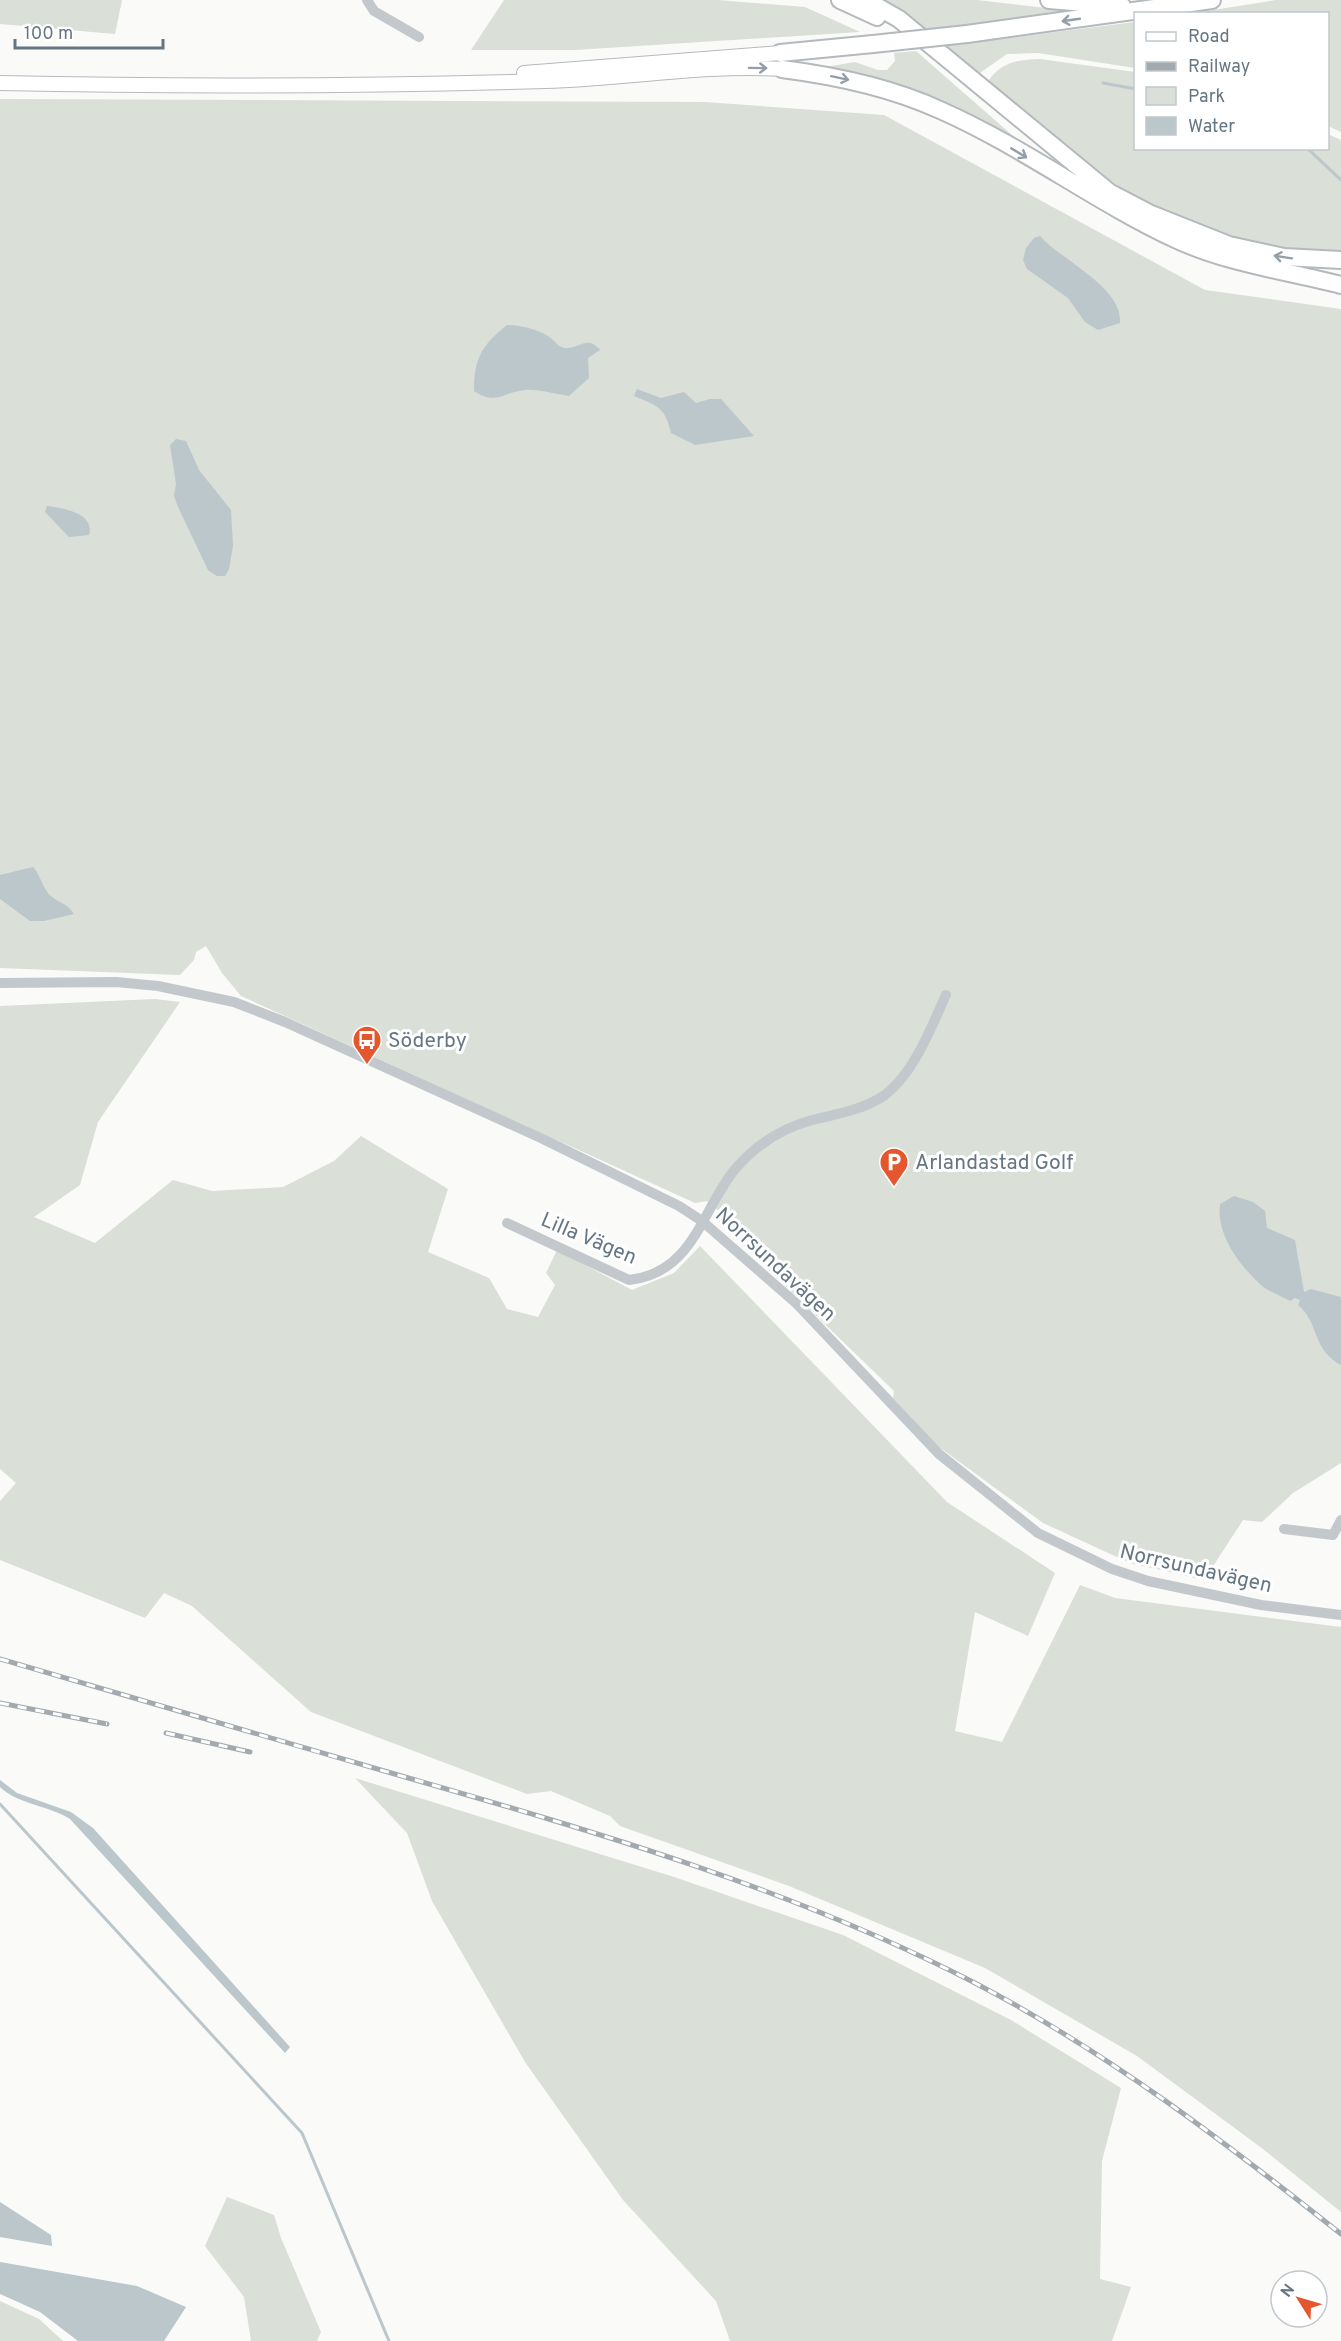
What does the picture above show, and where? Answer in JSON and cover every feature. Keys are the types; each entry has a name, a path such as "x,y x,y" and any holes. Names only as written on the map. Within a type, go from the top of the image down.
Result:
{"highway":[{"path":"840,0 890,25 1061,169 1108,205"},
{"path":"866,0 899,19 1072,164 1119,197 1161,219 1229,245 1284,257 1341,260"},
{"path":"1049,0 1156,8"},
{"path":"781,61 873,45 1212,0"},
{"path":"781,61 891,91 940,110 986,133 1108,205 1178,241 1216,254 1341,285"}],"main road":[{"path":"0,82 292,86 547,81 736,68 781,61"}],"street":[{"path":"367,0 374,11 419,37"},
{"name":"Norrsundavägen","path":"0,983 116,982 158,986 234,1002 285,1022 543,1138 680,1206 702,1221 797,1304 939,1454 1038,1533 1112,1569 1148,1581 1261,1605 1341,1615"},
{"name":"Lilla Vägen","path":"507,1223 629,1280 649,1278 674,1263 698,1234 702,1221 735,1169 749,1154 772,1137 810,1121 854,1110 885,1095 898,1081 922,1046 946,995"},
{"path":"1284,1529 1333,1534 1341,1520"}],"green space":[{"path":"0,0 122,0 115,34 0,24"},
{"path":"504,0 717,0 805,7 860,32 575,50 471,50"},
{"path":"881,0 977,0 1071,11 969,28 977,42 1134,22 1134,68 1038,53 1007,54 977,75"},
{"path":"1276,0 1341,0 1341,132 1329,126 1329,12 1200,12"},
{"path":"916,51 1036,156 819,68 855,62 878,70 887,70 895,61 894,53"},
{"path":"1040,59 1134,72 1134,150 1329,150 1329,134 1341,140 1341,253 1285,249 1235,240 1190,224 1148,204 1068,150 988,81 999,69 1024,60"},
{"name":"Arlandastad Golf","path":"0,99 705,102 884,115 1205,290 1341,309 1341,1463 1293,1493 1262,1522 1243,1520 1204,1580 1130,1563 1043,1523 939,1447 893,1398 894,1391 717,1220 719,1211 707,1201 695,1203 241,996 222,973 206,946 196,952 194,960 180,975 0,968"},
{"path":"155,999 180,1002 98,1122 80,1185 34,1217 95,1243 173,1180 212,1191 283,1187 334,1161 361,1136 448,1189 428,1252 489,1278 507,1309 538,1317 555,1285 546,1273 557,1250 632,1290 674,1273 700,1246 947,1502 1055,1573 1028,1636 975,1612 955,1731 1002,1742 1080,1585 1115,1598 1341,1627 1341,2212 1263,2149 1137,2056 985,1968 789,1886 620,1826 610,1816 551,1791 527,1794 311,1712 192,1606 164,1593 145,1618 0,1560 0,1501 16,1483 0,1469 0,1006"},
{"path":"355,1778 674,1877 843,1935 1011,2020 1121,2088 1102,2161 1100,2279 1131,2287 1112,2341 730,2341 716,2301 623,2200 525,2062 432,1901 407,1833"},
{"path":"227,2197 274,2215 281,2238 321,2332 317,2341 251,2341 244,2297 205,2246"},
{"path":"0,2301 39,2319 63,2341 0,2341"}],"water":[{"path":"1040,236 1102,286 1118,310 1120,323 1098,330 1085,322 1068,298 1027,269 1023,260 1026,248 1034,238"},
{"path":"507,325 539,331 564,348 591,343 600,350 588,358 589,378 569,396 525,390 494,398 474,391 474,380 481,353 491,339"},
{"path":"637,389 661,398 684,392 696,403 721,399 754,436 695,445 671,433 666,417 659,408 634,396"},
{"path":"176,439 186,441 199,470 231,510 233,546 229,569 225,576 217,576 208,570 174,496 176,484 170,445"},
{"path":"47,506 69,510 83,517 90,528 89,535 69,537 45,512"},
{"path":"33,867 48,893 74,914 44,921 30,921 0,899 0,875"},
{"path":"1234,1196 1253,1202 1265,1211 1267,1228 1295,1240 1304,1292 1311,1289 1341,1297 1341,1365 1331,1359 1320,1344 1310,1320 1298,1305 1300,1300 1295,1298 1290,1301 1271,1292 1253,1277 1237,1258 1225,1238 1220,1215 1220,1204"},
{"path":"0,1780 17,1793 71,1812 93,1828 290,2047 285,2053 70,1819 16,1798 0,1787"},
{"path":"0,2202 51,2235 52,2246 0,2237"},
{"path":"0,2262 137,2286 186,2307 164,2341 78,2341 40,2312 0,2294"}],"waterway":[{"path":"1103,83 1134,89"},
{"path":"1309,150 1341,180"},
{"path":"0,1804 302,2133 389,2341"}],"railway":[{"path":"0,1659 624,1842 696,1866 837,1919 975,1983 1072,2038 1209,2132 1341,2234"},
{"path":"0,1703 107,1724"},
{"path":"166,1733 250,1752"}],"place":[{"name":"Söderby","path":"367,1066"},
{"name":"Arlandastad Golf","path":"894,1188"}]}
